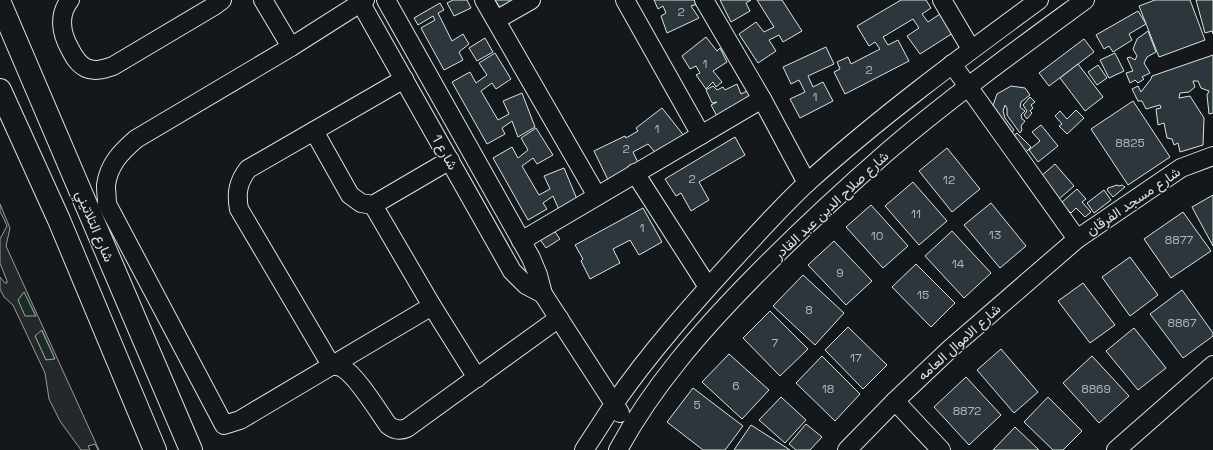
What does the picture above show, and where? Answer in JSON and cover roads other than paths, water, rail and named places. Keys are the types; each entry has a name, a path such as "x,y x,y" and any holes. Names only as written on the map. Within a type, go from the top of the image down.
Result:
{"main road":[{"name":"شارع التلاتيني","path":"0,3 191,450"},
{"path":"0,90 59,220 156,450"}],"street":[{"path":"70,0 64,11 62,19 63,36 76,60 86,68 100,70 113,66 222,0"},
{"path":"263,0 291,47"},
{"name":"شارع 1","path":"386,0 521,241 533,264 543,294 630,428"},
{"path":"484,0 596,196"},
{"path":"496,20 531,0"},
{"path":"625,0 701,135"},
{"path":"704,0 762,99 807,183"},
{"path":"942,0 971,49"},
{"name":"شارع صلاح الدين عبد القادر","path":"618,450 630,428 680,359 728,304 772,258 888,151 969,86 1085,0"},
{"path":"362,1 291,47 136,139 121,151 111,167 106,185 107,204 224,425 240,420 432,306"},
{"name":"شارع 1","path":"362,1 512,271 526,285 543,294"},
{"name":"شارع صلاح الدين عبد القادر","path":"584,450 614,404 660,344 708,288 807,183 867,131 971,49 1037,1"},
{"path":"952,64 1077,239"},
{"path":"331,366 238,209 238,188 241,178 248,169 404,79"},
{"path":"521,241 762,99"},
{"path":"314,131 350,195 361,203 373,205 450,160"},
{"name":"شارع مسجد الفرقان","path":"1077,239 1181,168 1213,156"},
{"path":"635,173 708,288"},
{"path":"373,205 476,378"},
{"name":"شارع الاموال العامه","path":"847,450 895,401 992,311 1077,239"},
{"path":"331,366 340,367 357,381 388,425 397,430 407,428 559,318"},
{"path":"1116,450 1213,365"},
{"path":"895,401 941,450"}]}
